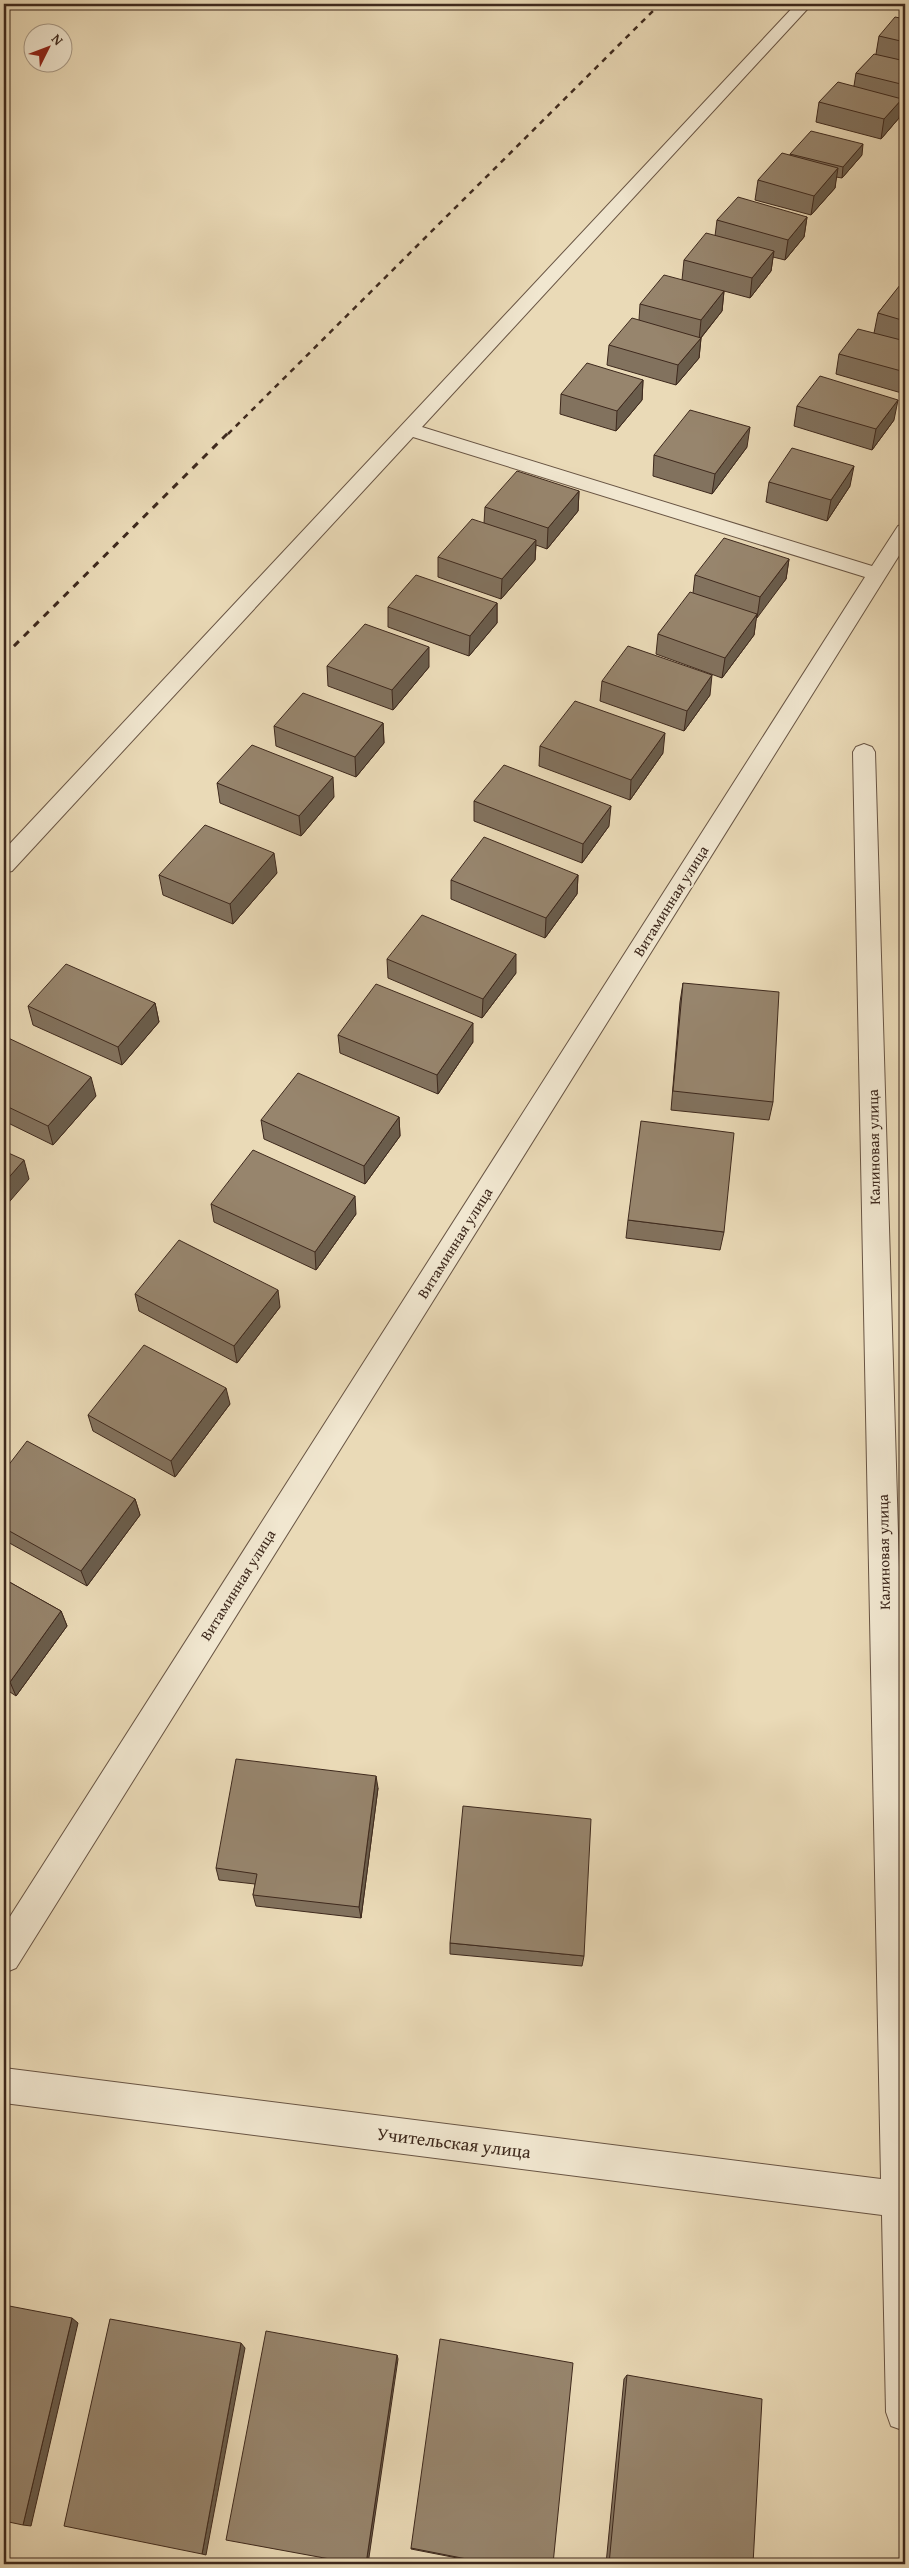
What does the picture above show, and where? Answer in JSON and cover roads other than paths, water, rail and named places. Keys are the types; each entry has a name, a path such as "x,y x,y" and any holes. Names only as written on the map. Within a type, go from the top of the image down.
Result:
{"street":[{"path":"4,865 804,4"},
{"path":"409,429 877,574"},
{"name":"Витаминная улица","path":"4,1956 905,530"},
{"name":"Калиновая улица","path":"864,752 903,2199 905,2412"},
{"name":"Учительская улица","path":"4,2086 903,2199"}],"railway":[{"path":"228,434 660,4"},
{"path":"4,656 229,432"}]}
